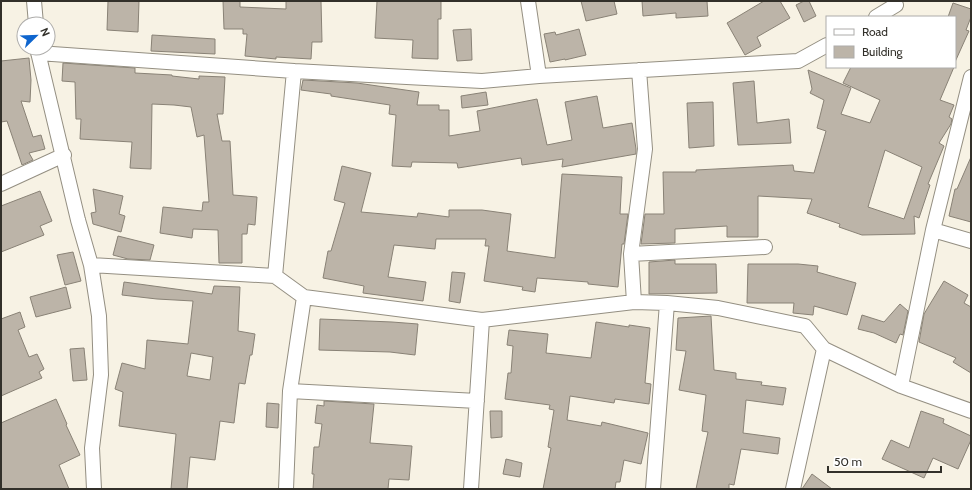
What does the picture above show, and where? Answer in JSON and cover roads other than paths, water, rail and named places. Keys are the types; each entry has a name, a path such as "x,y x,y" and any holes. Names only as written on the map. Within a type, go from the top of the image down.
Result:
{"street":[{"path":"34,1 35,16"},
{"path":"528,1 539,76"},
{"path":"878,16 896,5"},
{"path":"56,52 294,71 482,81 539,76 798,61 826,46"},
{"path":"38,56 64,155 78,220 91,265 99,316 101,375 92,448 94,489"},
{"path":"634,302 631,254 645,149 639,70"},
{"path":"275,276 294,71"},
{"path":"901,386 933,230 971,77"},
{"path":"1,184 64,155"},
{"path":"933,230 971,241"},
{"path":"631,254 765,247"},
{"path":"91,265 275,276 304,297 482,320 634,302 667,303 718,308 806,326 824,349 901,386 971,411"},
{"path":"286,489 290,391 304,297"},
{"path":"653,489 667,303"},
{"path":"471,489 482,320"},
{"path":"793,489 824,349"},
{"path":"290,391 477,401"}]}
